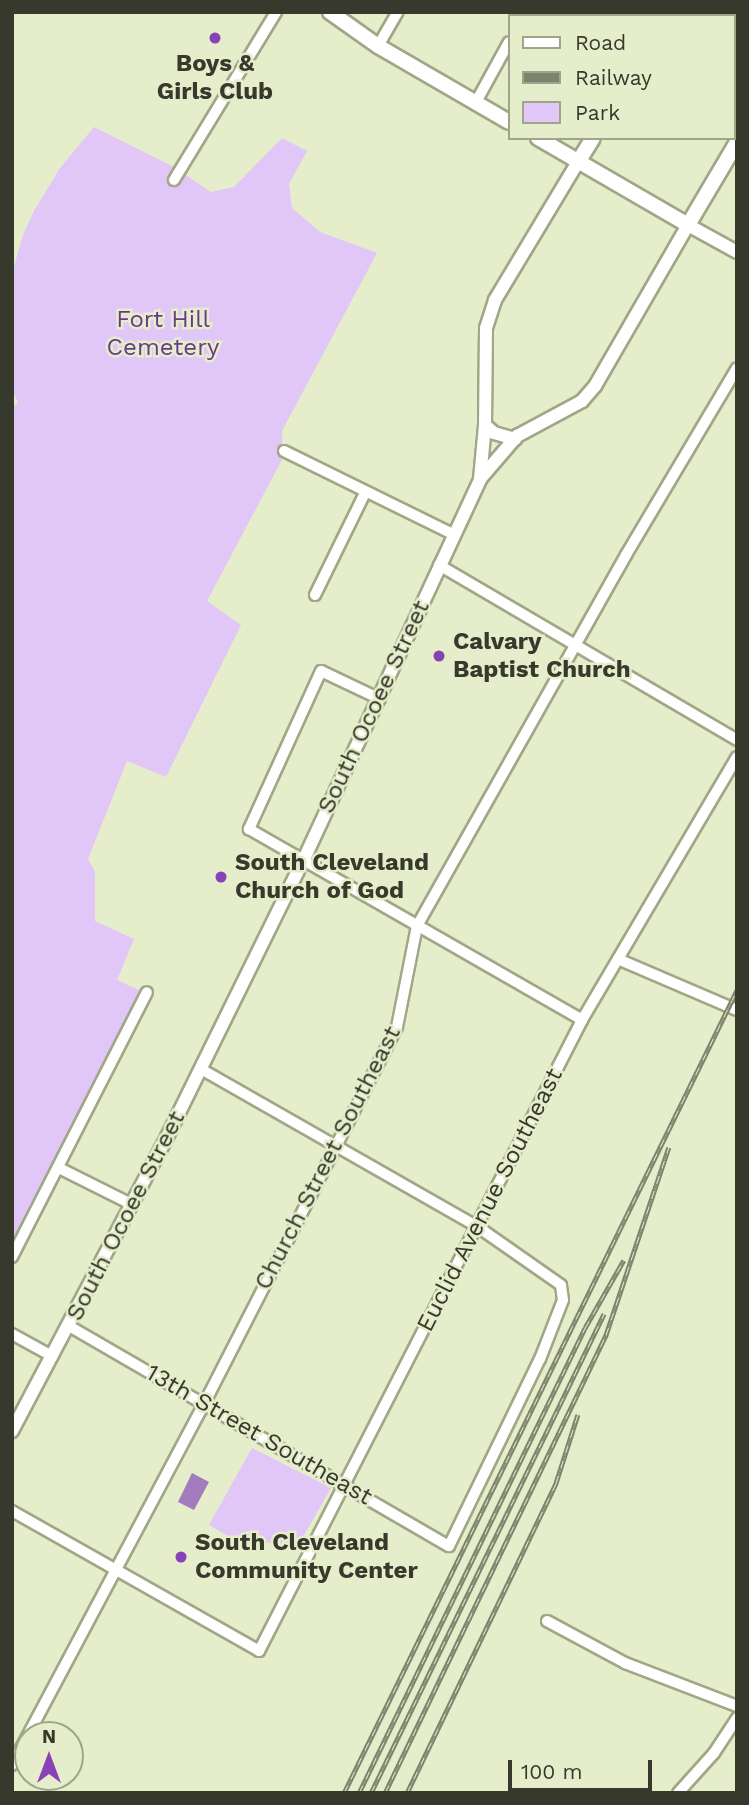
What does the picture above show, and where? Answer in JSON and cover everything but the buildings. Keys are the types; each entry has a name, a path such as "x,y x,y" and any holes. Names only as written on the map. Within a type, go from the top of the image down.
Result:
{"main road":[{"path":"330,12 378,46 508,121"},
{"path":"541,140 688,225"},
{"path":"578,162 592,140"},
{"name":"South Ocoee Street","path":"688,225 737,142"}],"street":[{"path":"174,180 276,12"},
{"path":"378,46 398,12"},
{"path":"476,102 508,44"},
{"path":"480,479 485,425 486,328 495,300 578,162"},
{"path":"688,225 737,252"},
{"name":"South Ocoee Street","path":"12,1431 201,1069 380,699 480,479 515,439 582,401 595,386 688,225"},
{"name":"Church Street Southeast","path":"12,1765 114,1568 205,1402 397,1027 417,926 737,368"},
{"path":"485,425 494,433 515,439"},
{"path":"284,451 453,534"},
{"path":"316,596 365,493"},
{"path":"439,565 737,740"},
{"path":"380,699 321,671 249,829 582,1020"},
{"name":"Euclid Avenue Southeast","path":"114,1568 260,1651 582,1020 737,757"},
{"path":"618,959 737,1010"},
{"path":"12,1257 147,992"},
{"path":"201,1069 478,1227"},
{"path":"59,1168 131,1204"},
{"name":"13th Street Southeast","path":"69,1326 205,1402 449,1546 552,1330 564,1293 555,1278 478,1227"},
{"path":"12,1334 52,1356"},
{"path":"12,1511 114,1568"},
{"path":"547,1621 625,1663 737,1706"},
{"path":"678,1793 714,1753 737,1718"}],"green space":[{"name":"Fort Hill Cemetery","path":"94,127 172,166 211,192 234,187 282,138 307,151 289,184 292,208 320,232 377,253 282,431 283,458 207,601 241,625 166,777 127,761 88,859 95,872 95,921 134,939 117,980 143,992 12,1250 12,408 18,402 12,390 12,273 23,235 34,211 60,168"},
{"path":"252,1448 331,1488 299,1544 238,1542 209,1525"}],"shaded area":[{"path":"192,1473 209,1482 194,1510 178,1502"}],"railway":[{"path":"344,1793 737,990"},
{"path":"385,1793 606,1335 669,1147"},
{"path":"359,1793 585,1328 624,1260"},
{"path":"371,1793 604,1314"},
{"path":"407,1793 556,1483 578,1414"}],"place":[{"name":"Boys & Girls Club","path":"215,38"},
{"name":"Calvary Baptist Church","path":"439,656"},
{"name":"South Cleveland Church of God","path":"221,877"},
{"name":"South Cleveland Community Center","path":"181,1557"}]}
